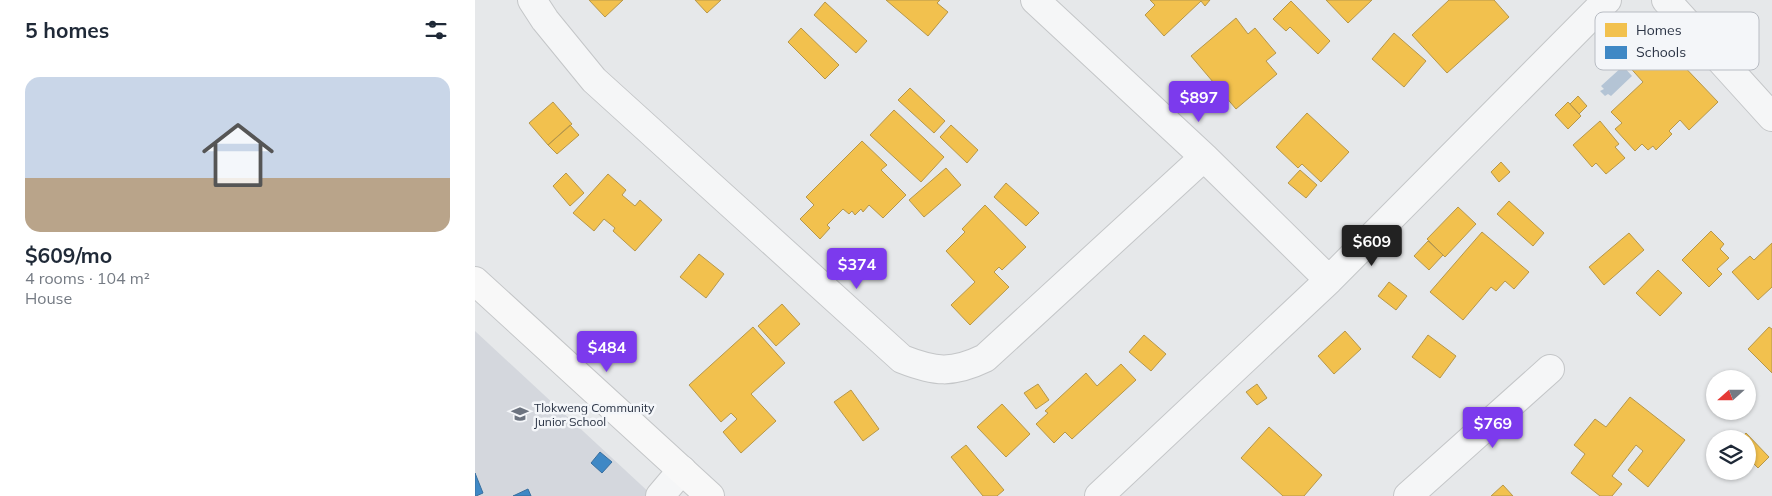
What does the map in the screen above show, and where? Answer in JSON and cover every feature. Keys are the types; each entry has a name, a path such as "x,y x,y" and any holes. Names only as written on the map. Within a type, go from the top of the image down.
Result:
{"street":[{"path":"532,0 545,20 594,80 902,359 926,368 946,370 967,367 985,358 1204,157"},
{"path":"1035,0 1204,157 1329,280"},
{"path":"1595,12 1607,0"},
{"path":"1666,0 1677,12"},
{"path":"1099,496 1329,280 1595,12"},
{"path":"1729,70 1772,117"},
{"path":"475,281 710,496"},
{"path":"1408,496 1550,369"},
{"path":"660,496 682,470"}],"shaded area":[{"name":"Tlokweng Community Junior School","path":"475,331 653,496 475,496"}],"water":[{"path":"1619,70 1627,70 1632,76 1611,96 1608,94 1605,96 1600,91 1604,89 1601,86"}],"building: Homes":[{"path":"589,0 623,0 605,17"},
{"path":"695,0 721,0 707,13"},
{"path":"886,0 940,0 937,3 948,12 928,36"},
{"path":"1150,0 1210,0 1205,6 1201,1 1164,36 1145,15 1155,5"},
{"path":"1326,0 1372,0 1348,23"},
{"path":"1449,0 1494,0 1509,17 1447,73 1412,35"},
{"path":"1291,1 1330,41 1318,54 1290,27 1286,31 1273,19"},
{"path":"825,2 867,41 856,53 814,15"},
{"path":"1236,18 1248,34 1255,28 1276,53 1266,61 1277,74 1236,109 1191,56"},
{"path":"801,28 839,65 825,79 788,42"},
{"path":"1394,33 1426,61 1404,87 1372,59"},
{"path":"1632,70 1687,70 1718,102 1689,130 1680,120 1669,131 1672,134 1656,150 1653,146 1648,150 1642,144 1635,151 1615,129 1622,123 1611,112 1643,82"},
{"path":"910,88 945,121 934,133 898,100"},
{"path":"1578,96 1587,106 1579,114 1570,104"},
{"path":"553,102 572,124 548,145 529,123"},
{"path":"1568,102 1581,116 1568,129 1555,115"},
{"path":"894,110 944,157 921,182 870,135"},
{"path":"1307,113 1349,152 1321,182 1302,164 1298,168 1276,147"},
{"path":"1600,121 1619,144 1615,147 1625,158 1606,174 1596,163 1592,167 1573,145"},
{"path":"570,125 579,135 557,154 548,145"},
{"path":"951,125 978,150 967,163 940,137"},
{"path":"862,141 887,165 881,170 906,195 883,218 869,205 863,212 861,209 855,215 852,211 849,214 843,209 827,225 830,228 820,239 800,219 814,205 806,197"},
{"path":"1501,162 1510,172 1499,182 1491,172"},
{"path":"946,168 961,185 924,217 909,200"},
{"path":"1300,170 1317,185 1306,198 1288,183"},
{"path":"566,173 584,193 570,206 553,186"},
{"path":"608,174 626,190 622,195 635,206 640,200 662,220 635,251 613,231 615,228 604,219 594,231 573,213"},
{"path":"1006,183 1039,213 1026,226 994,197"},
{"path":"1509,201 1544,233 1533,246 1497,214"},
{"path":"985,205 1026,247 1002,270 999,267 994,272 1009,287 970,325 951,305 975,282 946,251 965,232 962,229"},
{"path":"1458,207 1476,224 1445,257 1427,239"},
{"path":"1711,231 1724,244 1720,249 1729,258 1717,269 1722,274 1709,287 1682,260"},
{"path":"1482,232 1529,272 1514,289 1505,281 1496,291 1491,287 1463,320 1430,292"},
{"path":"1629,233 1644,250 1604,285 1589,267"},
{"path":"1428,241 1443,255 1429,270 1414,256"},
{"path":"1772,243 1772,287 1758,300 1732,272 1750,256 1754,260"},
{"path":"699,254 724,274 706,298 680,277"},
{"path":"1658,270 1682,293 1660,316 1636,293"},
{"path":"1389,282 1407,296 1396,310 1378,296"},
{"path":"782,304 800,324 776,346 758,326"},
{"path":"753,327 785,363 751,394 776,421 741,453 723,432 737,419 731,413 721,422 689,385"},
{"path":"1769,327 1772,329 1772,373 1748,349"},
{"path":"1345,331 1361,349 1334,374 1318,356"},
{"path":"1144,335 1166,354 1151,371 1129,352"},
{"path":"1428,335 1456,356 1440,378 1412,357"},
{"path":"1121,364 1136,380 1072,439 1065,432 1054,443 1036,424 1048,413 1045,411 1086,373 1097,386"},
{"path":"1038,384 1049,400 1036,409 1024,393"},
{"path":"1257,384 1267,398 1257,405 1246,392"},
{"path":"851,390 879,429 863,441 834,402"},
{"path":"1630,397 1685,440 1648,487 1628,470 1643,451 1636,445 1612,476 1622,484 1612,496 1600,496 1571,473 1585,454 1574,445 1595,419 1606,427"},
{"path":"1002,404 1030,434 1006,457 977,427"},
{"path":"1269,427 1322,475 1304,496 1283,496 1241,458"},
{"path":"1756,443 1769,457 1758,468 1756,466"},
{"path":"966,445 1004,490 997,496 983,496 951,457"},
{"path":"1503,485 1513,496 1491,496"}],"building: Schools":[{"path":"600,452 612,462 602,473 591,463"},
{"path":"475,473 483,493 476,496 475,496"},
{"path":"528,489 531,496 513,496"}],"place":[{"name":"Tlokweng Community Junior School","path":"520,414"}]}
